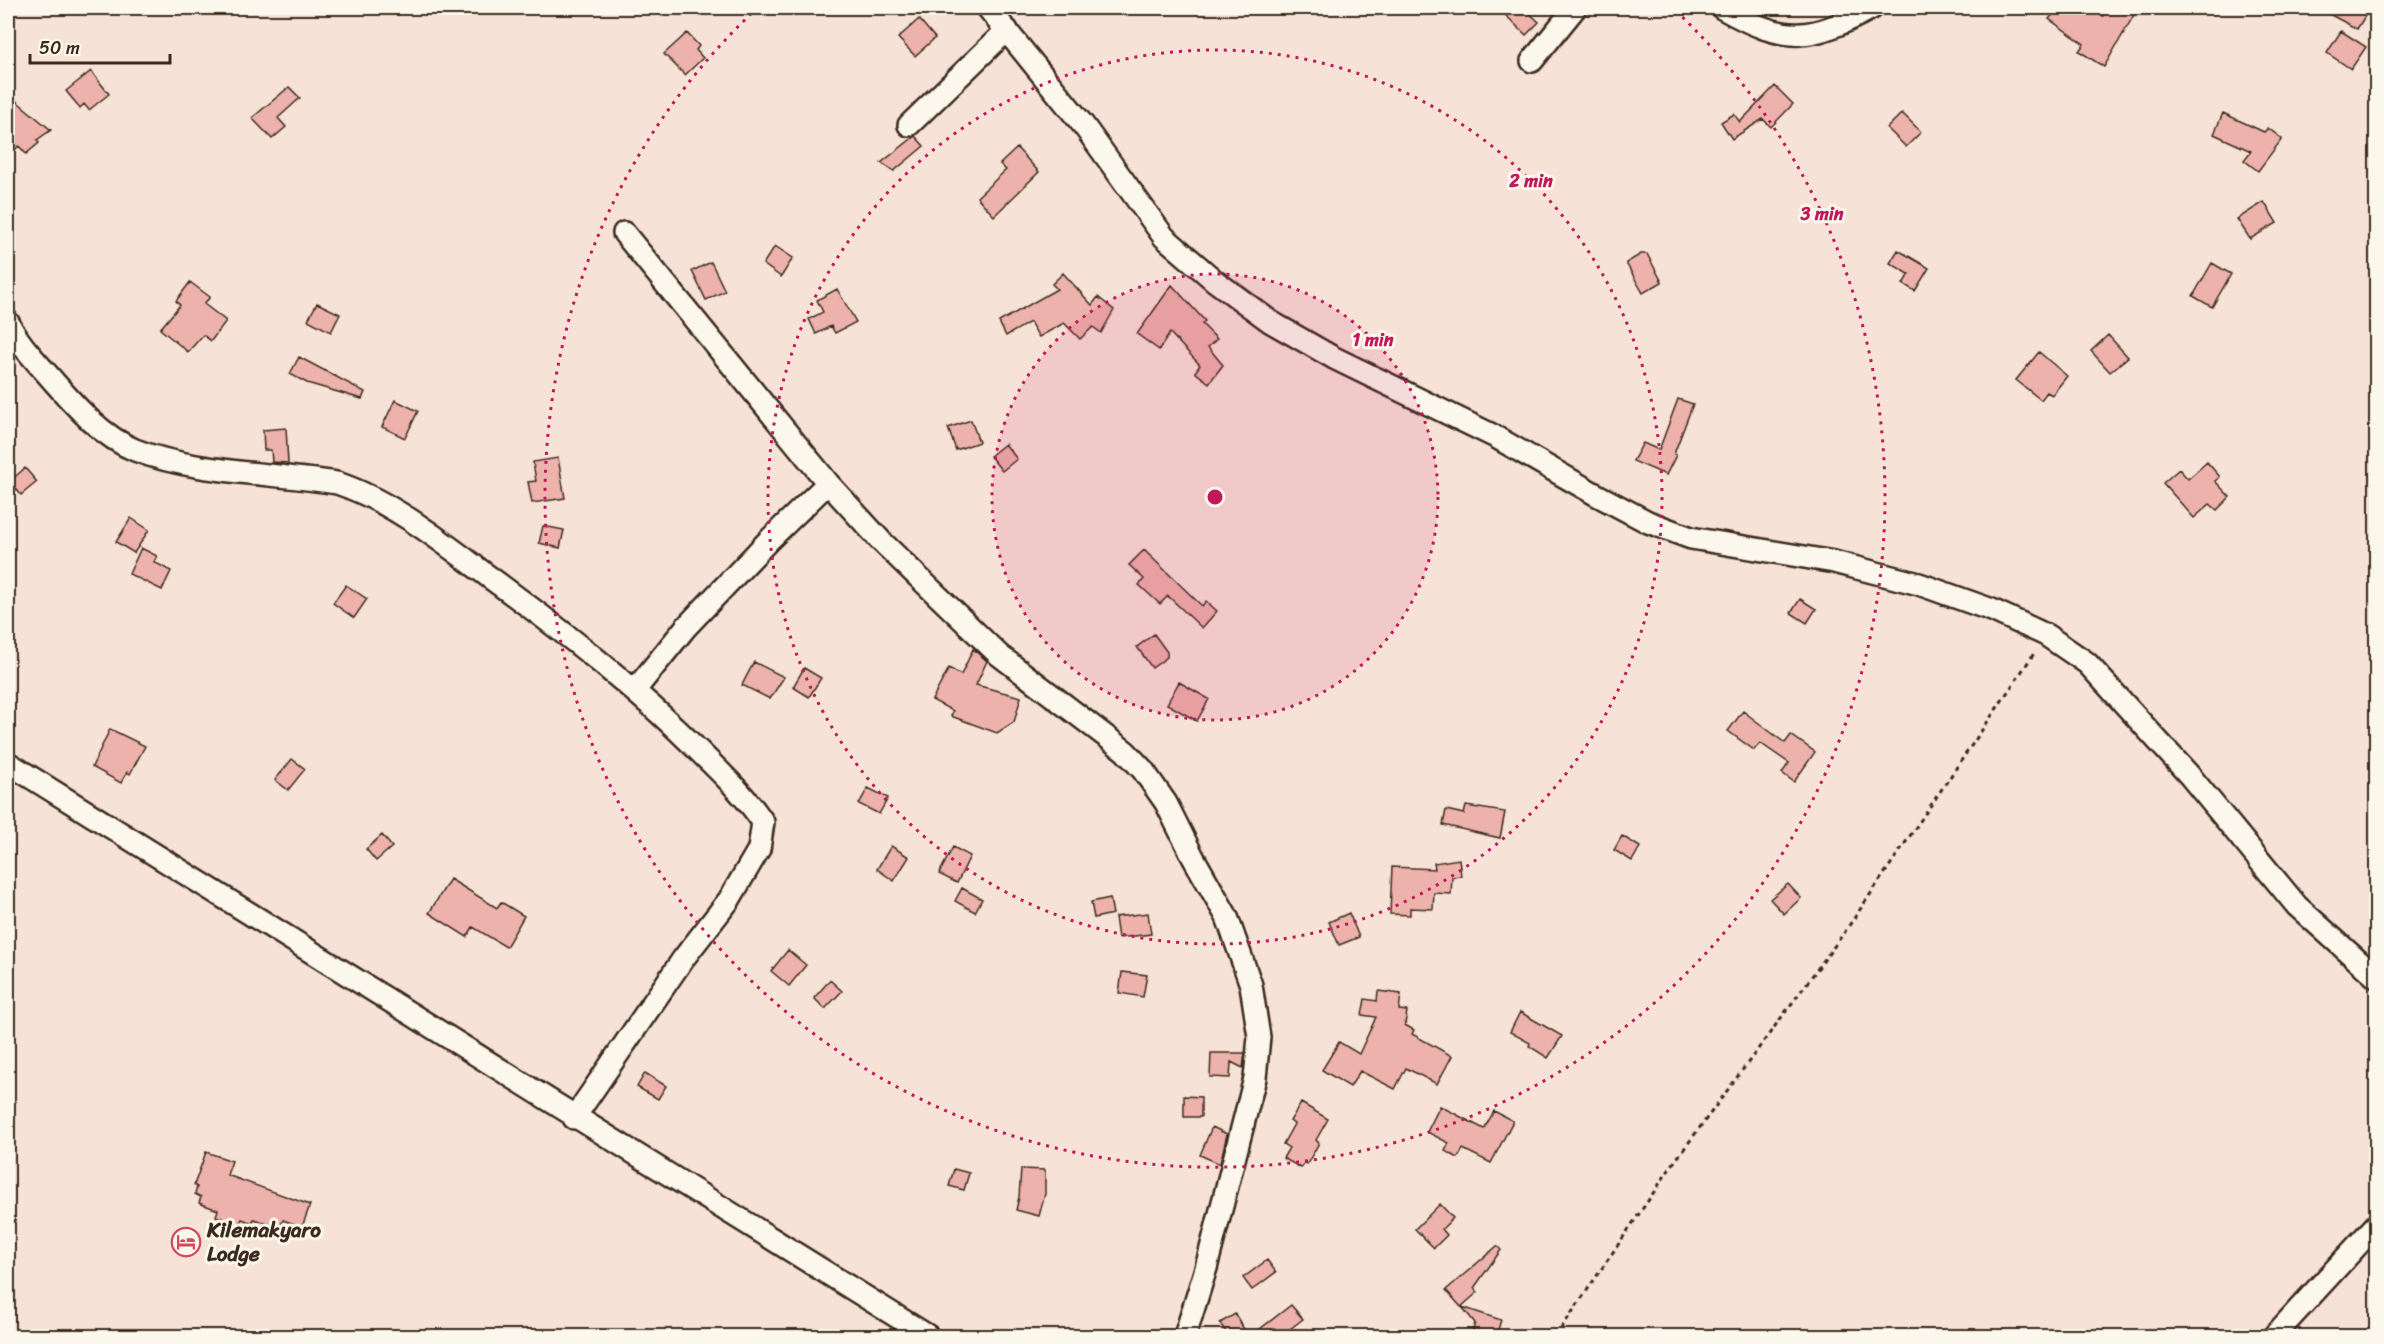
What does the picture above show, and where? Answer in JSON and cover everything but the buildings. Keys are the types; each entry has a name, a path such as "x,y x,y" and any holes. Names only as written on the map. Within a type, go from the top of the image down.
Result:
{"street":[{"path":"988,8 1084,126 1164,237 1215,281 1271,322 1334,358 1494,436 1595,495 1648,522 1691,538 1834,562 1919,584 1992,610 2046,635 2087,663 2190,776 2297,906 2376,977"},
{"path":"1532,61 1575,8"},
{"path":"1722,8 1753,24 1791,35 1817,33 1840,25 1872,8"},
{"path":"909,125 1007,30"},
{"path":"624,233 828,483 881,542 999,655 1125,751 1143,770 1166,803 1227,917 1251,985 1259,1037 1256,1078 1206,1268 1185,1336"},
{"path":"8,322 30,355 75,405 104,432 133,449 169,460 337,483 363,491 463,558 558,627 635,690 748,800 763,822 759,849 729,900 683,959 574,1118"},
{"path":"635,690 686,627 768,541 828,483"},
{"path":"8,763 574,1118 928,1336"},
{"path":"2274,1336 2376,1225"}],"path":[{"path":"1556,1336 1675,1161 1844,933 2046,635"}],"place":[{"name":"Kilemakyaro Lodge","path":"186,1242"}]}
